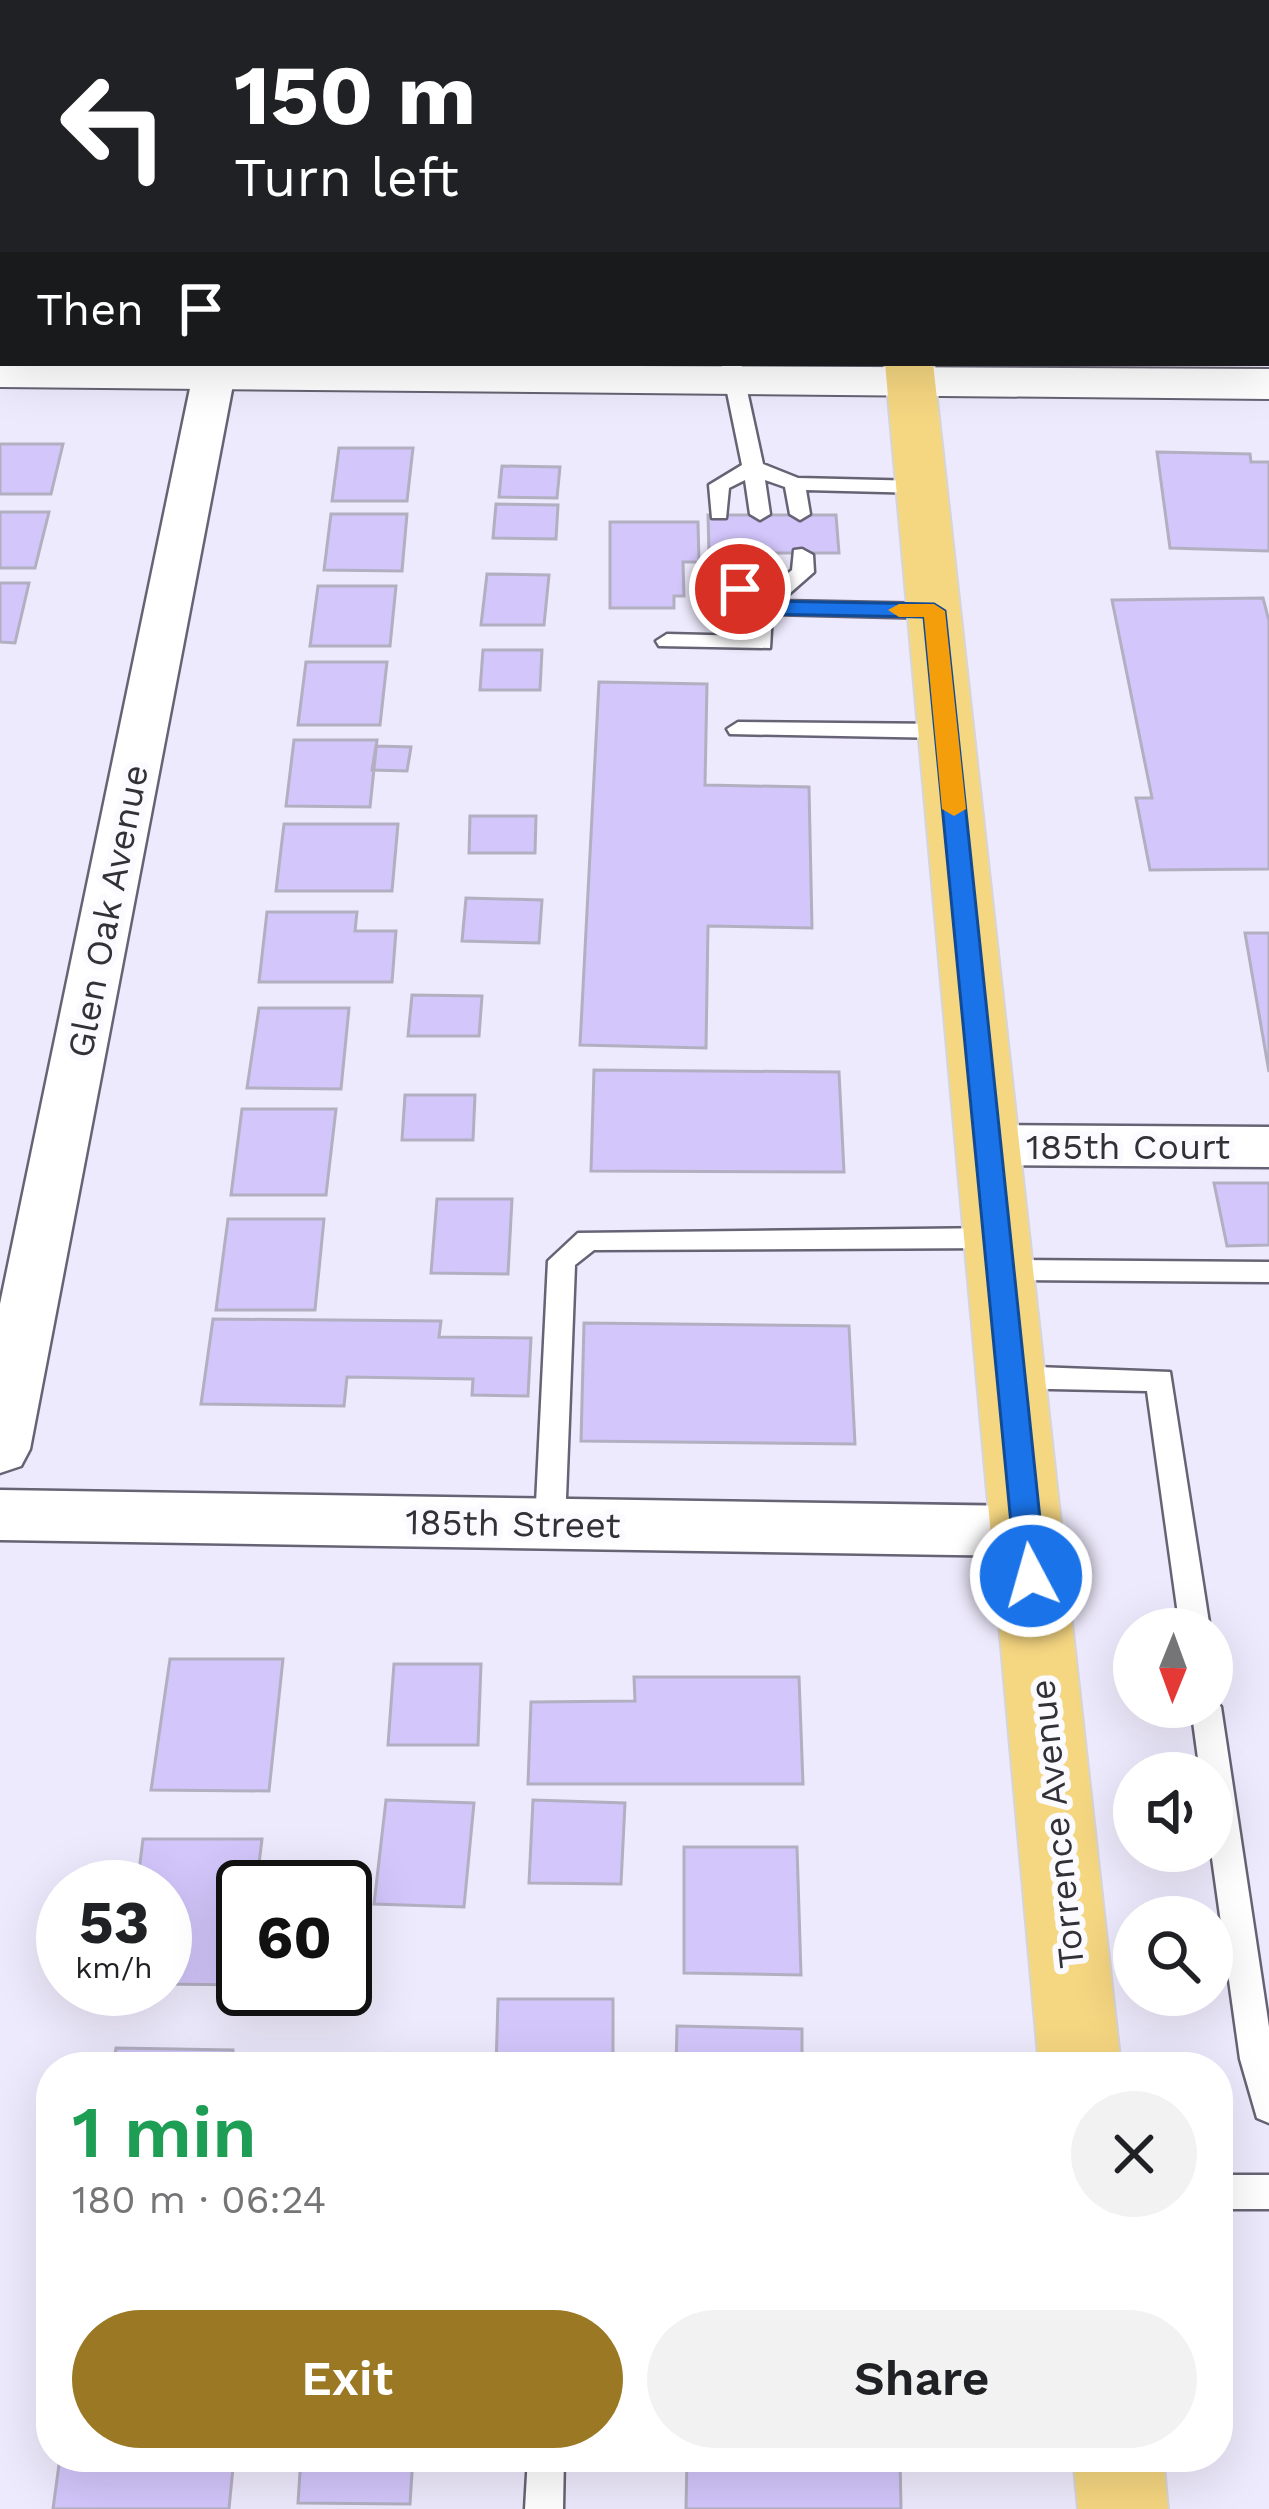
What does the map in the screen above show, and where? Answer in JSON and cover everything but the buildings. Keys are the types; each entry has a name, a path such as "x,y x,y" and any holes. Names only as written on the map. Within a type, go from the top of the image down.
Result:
{"main road":[{"name":"Torrence Avenue","path":"910,372 1078,2052"},
{"path":"1120,2472 1124,2509"}],"street":[{"path":"0,372 910,372 1269,384"},
{"name":"Glen Oak Avenue","path":"0,1449 214,374"},
{"name":"185th Court","path":"987,1145 1269,1147"},
{"name":"185th Street","path":"0,1515 1026,1532"}],"lane":[{"path":"731,371 760,514"},
{"path":"719,514 719,485 753,468 795,484 922,488"},
{"path":"795,484 800,514"},
{"path":"667,641 762,643 761,554"},
{"path":"718,555 718,572 761,607 934,611"},
{"path":"761,607 803,572 802,555"},
{"path":"738,728 946,731"},
{"path":"550,1524 562,1262 571,1249 588,1240 998,1254 1269,1272"},
{"path":"1010,1377 1160,1380 1192,1608"},
{"path":"1209,1728 1257,2059 1269,2108"},
{"path":"1233,2192 1269,2192"},
{"path":"544,2509 545,2472"}],"slow traffic":[{"path":"899,610 934,611 954,809"}],"route":[{"path":"740,589 761,607 934,611 1031,1576"}]}
